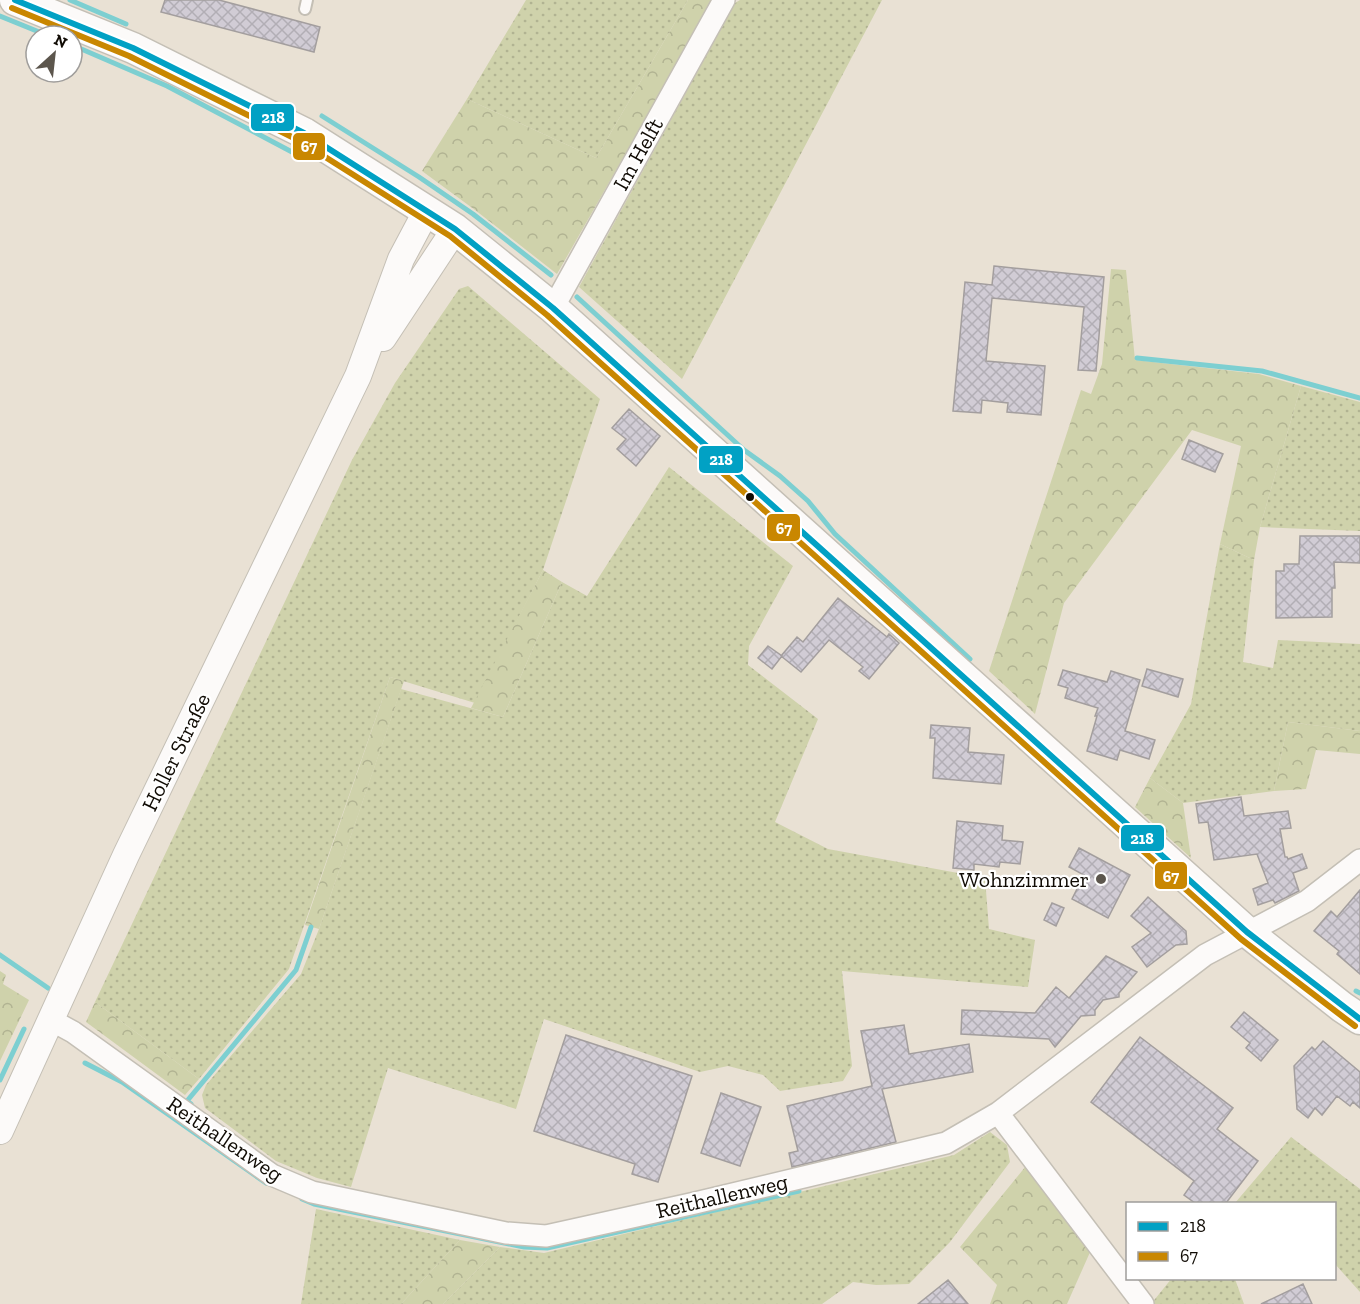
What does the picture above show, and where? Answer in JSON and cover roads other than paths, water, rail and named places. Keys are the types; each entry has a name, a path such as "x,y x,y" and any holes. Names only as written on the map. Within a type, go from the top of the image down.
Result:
{"main road":[{"path":"15,0 133,48 294,128 428,210 455,230 553,308 1248,932 1360,1019"}],"street":[{"name":"Im Helft","path":"553,308 724,0"},
{"name":"Holler Straße","path":"0,1131 126,855 358,376 401,259 428,210"},
{"name":"Holler Straße","path":"358,376 455,230"},
{"name":"Reithallenweg","path":"51,1020 73,1032 272,1175 312,1192 506,1233 546,1236 946,1143 998,1113 1205,955 1307,901 1360,860"},
{"path":"998,1113 1143,1304"}],"waterway":[{"path":"70,0 126,24"},
{"path":"0,16 24,26"},
{"path":"84,50 167,86 292,152"},
{"path":"322,116 473,214 551,275"},
{"path":"577,297 744,450 780,476 808,501 835,534 970,659"},
{"path":"1137,358 1262,371 1360,398"},
{"path":"191,1104 187,1101 296,970 311,927"},
{"path":"0,955 48,988"},
{"path":"1356,991 1360,993"},
{"path":"0,1080 24,1029"},
{"path":"85,1063 122,1082 266,1183"},
{"path":"302,1199 314,1204 524,1247 547,1248 799,1191"}],"place":[{"name":"Wohnzimmer","path":"1101,879"}]}
